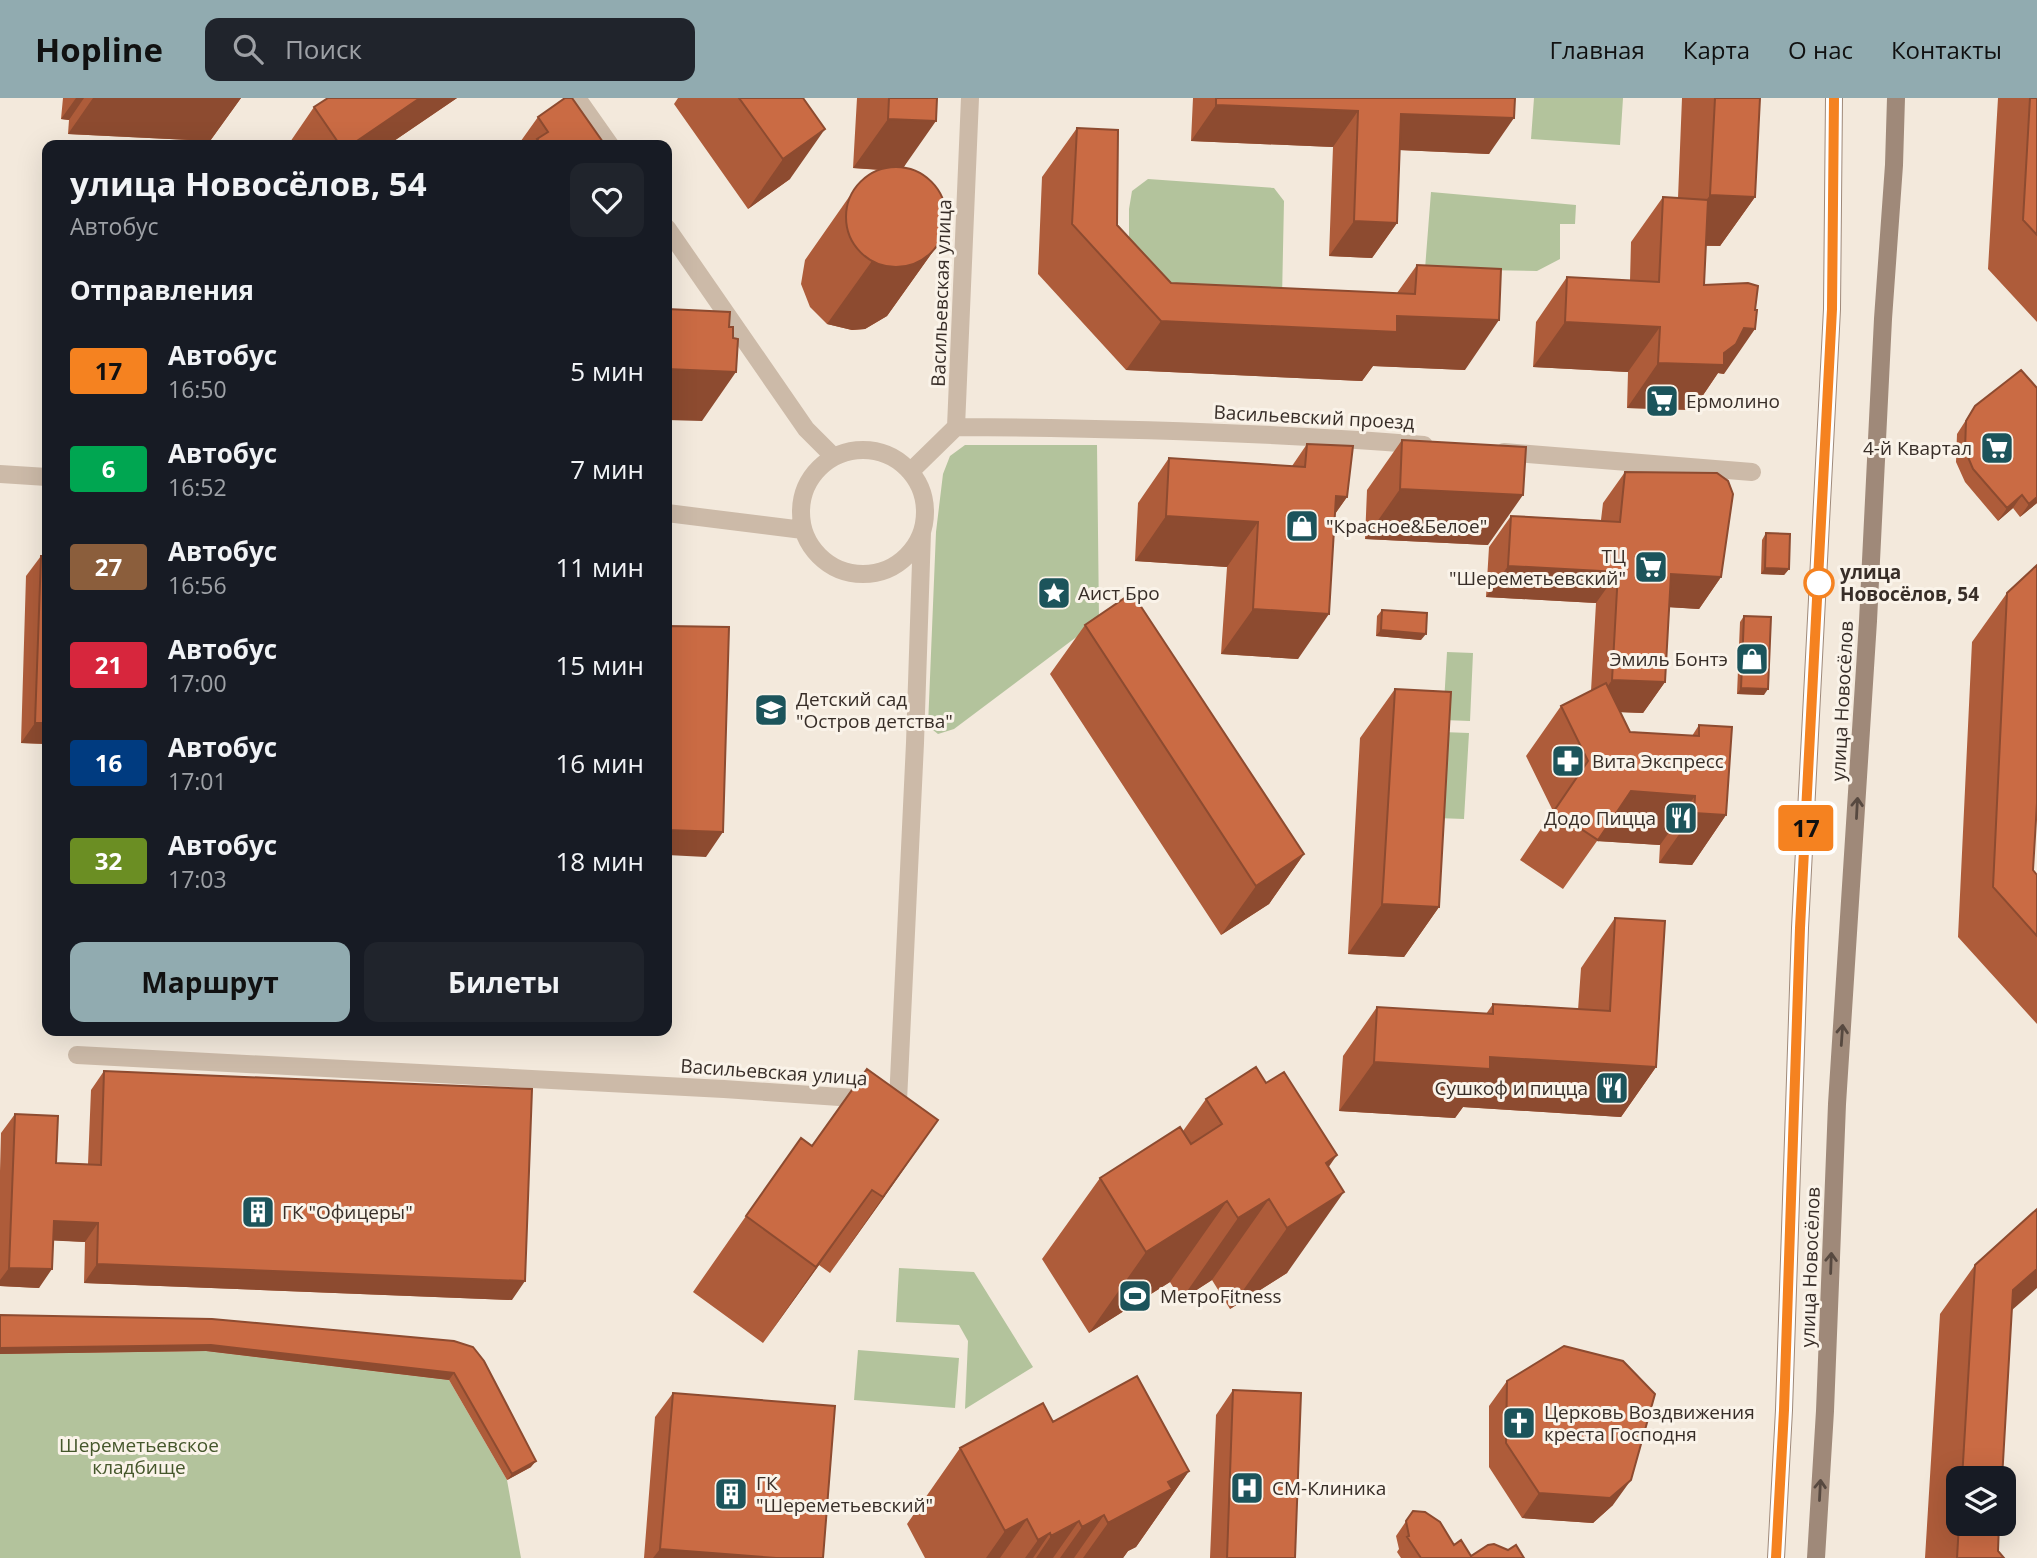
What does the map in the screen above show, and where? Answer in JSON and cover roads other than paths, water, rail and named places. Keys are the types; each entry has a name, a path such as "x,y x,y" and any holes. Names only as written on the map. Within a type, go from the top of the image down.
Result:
{"main road":[{"name":"улица Новосёлов","path":"1776,1558 1784,1410 1800,928 1831,323 1834,98"},
{"name":"улица Новосёлов","path":"1816,1558 1825,1411 1837,1104 1868,621 1896,98"}],"street":[{"path":"577,98 606,140"},
{"name":"Васильевская улица","path":"957,427 970,98"},
{"path":"672,235 806,429 833,456"},
{"path":"911,471 957,427"},
{"name":"Васильевский проезд","path":"957,427 1143,429 1336,438 1446,447"},
{"path":"853,449 874,450 894,457 911,471 922,490 926,510 922,532 914,549 900,563 882,571 863,574 844,571 827,563 813,549 803,530 800,509 805,488 816,470 833,456 853,449"},
{"path":"1487,450 1752,472"},
{"path":"0,474 42,477"},
{"path":"672,514 803,530"},
{"name":"Васильевская улица","path":"77,1055 724,1089 898,1101 922,532"}],"place":[{"name":"Ермолино","path":"1662,401"},
{"name":"4-й Квартал","path":"1997,448"},
{"name":"\"Красное&Белое\"","path":"1302,526"},
{"name":"ТЦ \"Шереметьевский\"","path":"1651,567"},
{"name":"улица Новосёлов, 54","path":"1819,583"},
{"name":"Аист Бро","path":"1054,593"},
{"name":"Эмиль Бонтэ","path":"1752,659"},
{"name":"Детский сад \"Остров детства\"","path":"771,710"},
{"name":"Вита Экспресс","path":"1568,761"},
{"name":"Додо Пицца","path":"1681,818"},
{"name":"Сушкоф и пицца","path":"1612,1088"},
{"name":"ГК \"Офицеры\"","path":"258,1212"},
{"name":"МетроFitness","path":"1135,1296"},
{"name":"Церковь Воздвижения креста Господня","path":"1519,1423"},
{"name":"СМ-Клиника","path":"1247,1488"},
{"name":"ГК \"Шереметьевский\"","path":"731,1494"}],"park label":[{"name":"Шереметьевское кладбище","path":"139,1456"}]}
